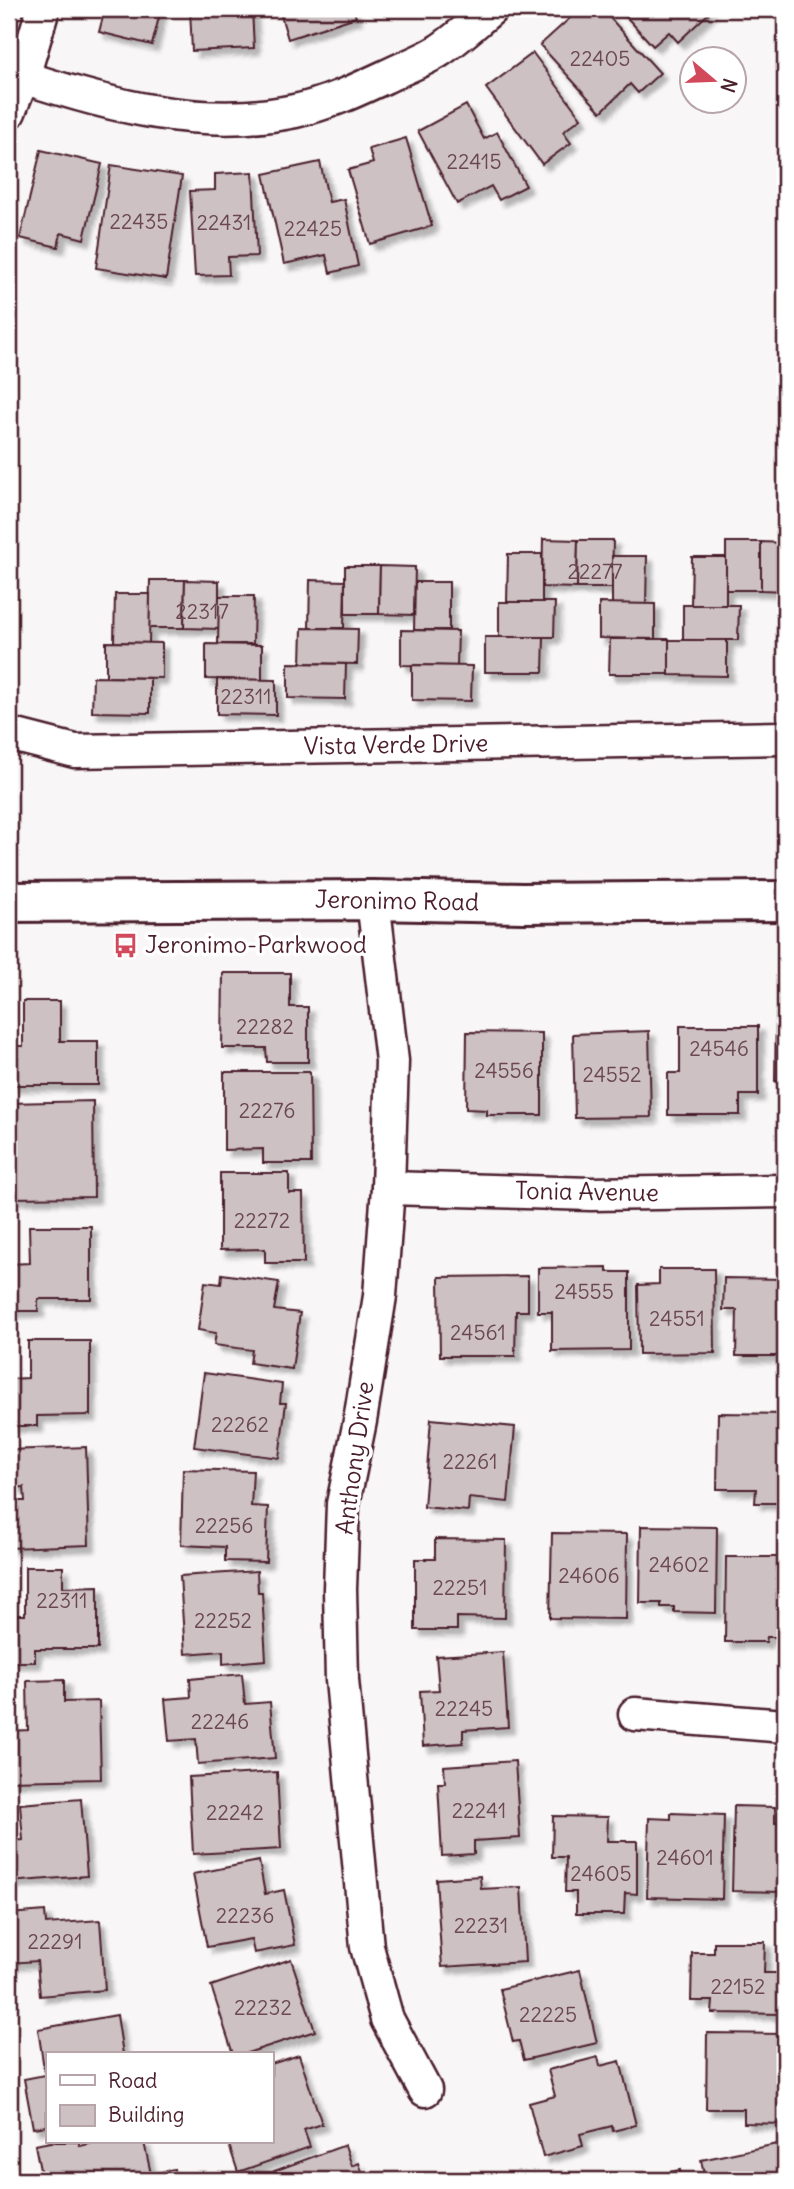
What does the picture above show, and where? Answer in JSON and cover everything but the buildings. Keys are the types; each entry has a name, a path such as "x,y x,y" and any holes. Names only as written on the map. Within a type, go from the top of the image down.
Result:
{"main road":[{"name":"Jeronimo Road","path":"9,902 785,901"}],"street":[{"path":"9,112 23,77 43,9"},
{"path":"23,77 91,99 199,117 295,111 344,96 438,51 491,9"},
{"name":"Vista Verde Drive","path":"9,734 75,751 785,738"},
{"name":"Anthony Drive","path":"373,900 392,1062 388,1188 380,1296 360,1421 343,1504 340,1589 342,1680 367,1947 387,2019 425,2090"},
{"name":"Tonia Avenue","path":"388,1188 591,1195 785,1191"},
{"path":"635,1714 785,1726"}],"place":[{"name":"Jeronimo-Parkwood","path":"125,945"}]}
